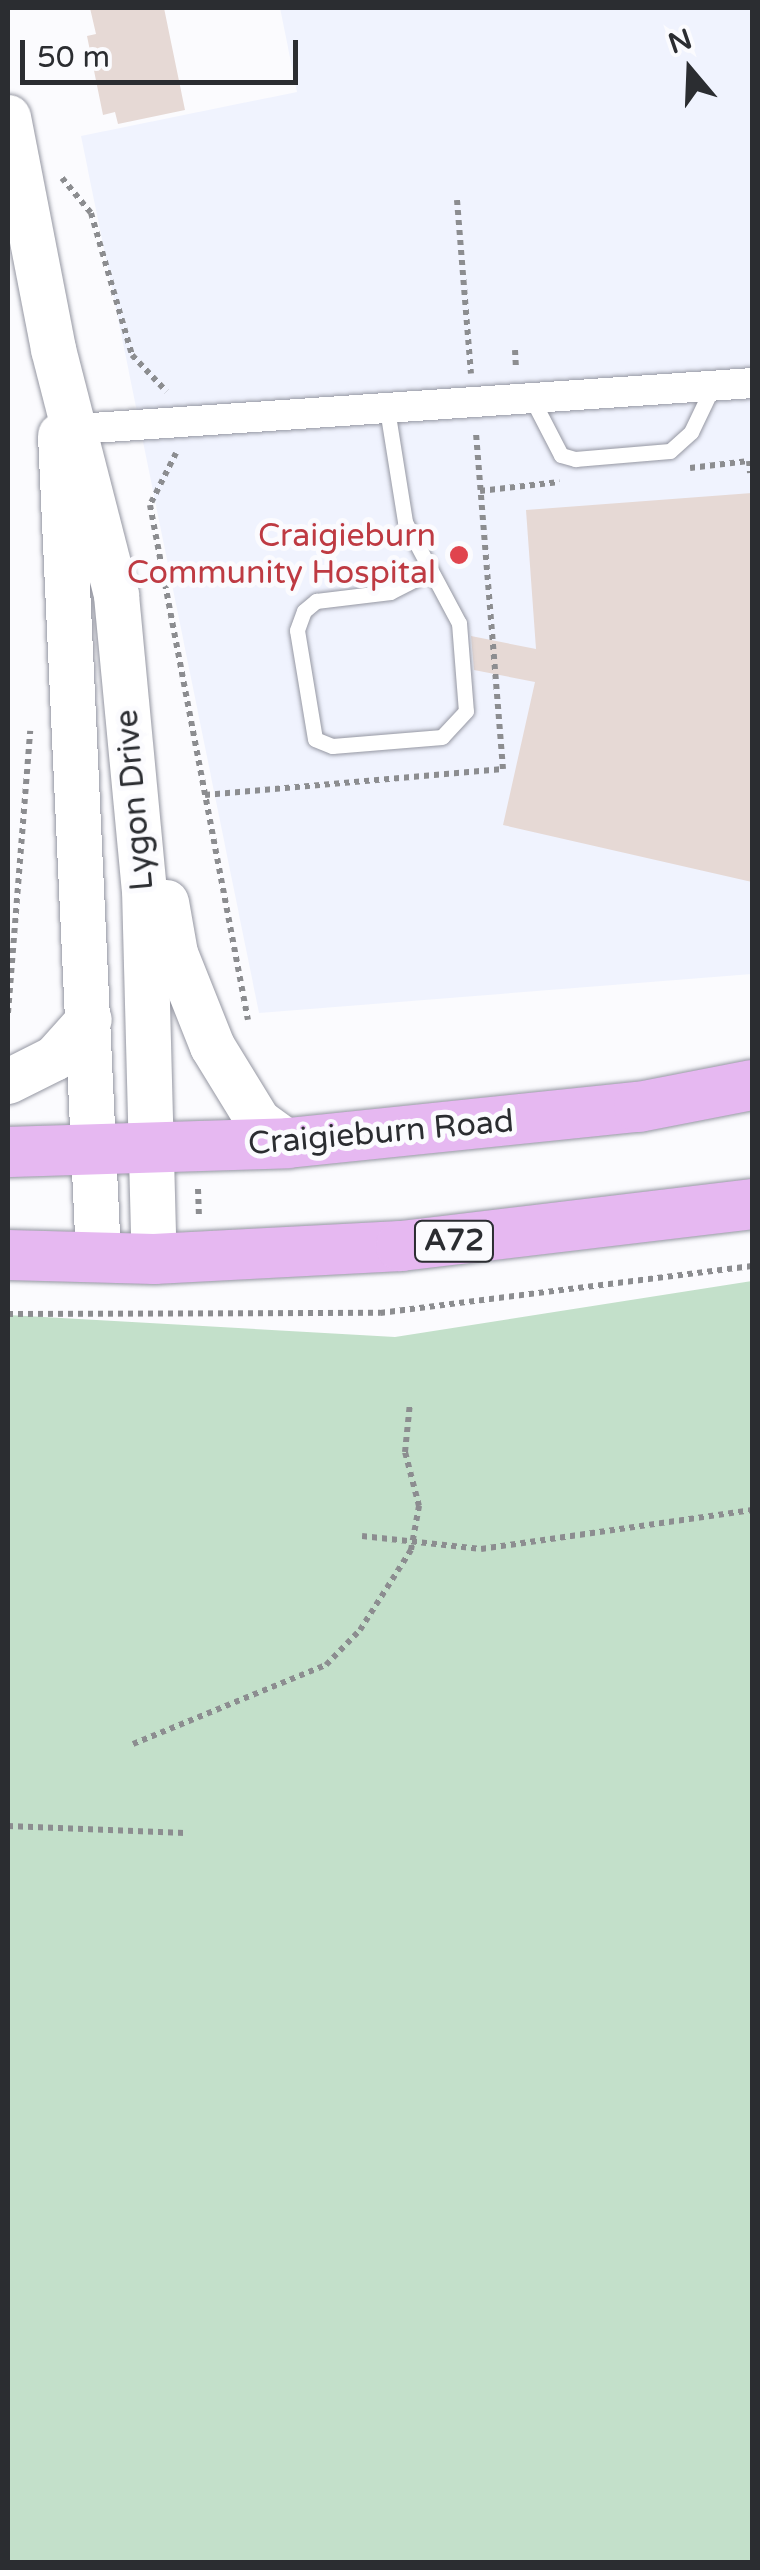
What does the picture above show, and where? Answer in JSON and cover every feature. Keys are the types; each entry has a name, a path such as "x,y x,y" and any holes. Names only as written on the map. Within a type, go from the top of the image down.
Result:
{"main road":[{"name":"Craigieburn Road","path":"8,1152 175,1150 288,1143 639,1107 752,1085"},
{"name":"A72","path":"8,1255 177,1258 401,1246 752,1204"}],"street":[{"name":"Lygon Drive","path":"8,117 53,348 78,429 116,595 144,889 175,1150 177,1258"},
{"name":"Lygon Drive","path":"53,348 98,1257"},
{"path":"78,429 752,383"},
{"path":"116,595 145,730 175,953 212,1046 258,1121 288,1143"},
{"path":"8,1081 54,1058 89,1019"}],"lane":[{"path":"532,399 561,455 575,460 670,451 691,432 713,386"},
{"path":"387,410 395,492 428,572 459,623 466,711 459,727 442,737 368,743 315,739 297,630 304,611 316,601 390,592 428,572"}],"path":[{"path":"55,169 90,213 132,354 174,398 182,442 150,505 251,1036 212,1046"},
{"path":"205,795 503,770 457,200"},
{"path":"8,1013 30,722"},
{"path":"175,1150 177,1258 201,1316"},
{"path":"8,1314 380,1313 752,1266"},
{"path":"133,1744 326,1665 394,1583 413,1537 418,1506 405,1452 410,1402"},
{"path":"362,1536 413,1537 481,1549 752,1510"},
{"path":"8,1826 184,1833"}],"shaded area":[{"name":"Craigieburn Community Hospital","path":"280,8 752,8 752,974 259,1013 81,136 297,92"}],"green space":[{"path":"752,1281 752,2562 8,2562 8,1315 395,1337"}],"building":[{"path":"90,8 164,8 185,110 118,124 115,112 103,115 87,36 96,34"},
{"path":"752,493 752,882 503,825 535,682 474,670 471,636 536,649 526,510"}],"place":[{"name":"Craigieburn Community Hospital","path":"459,555"}]}
